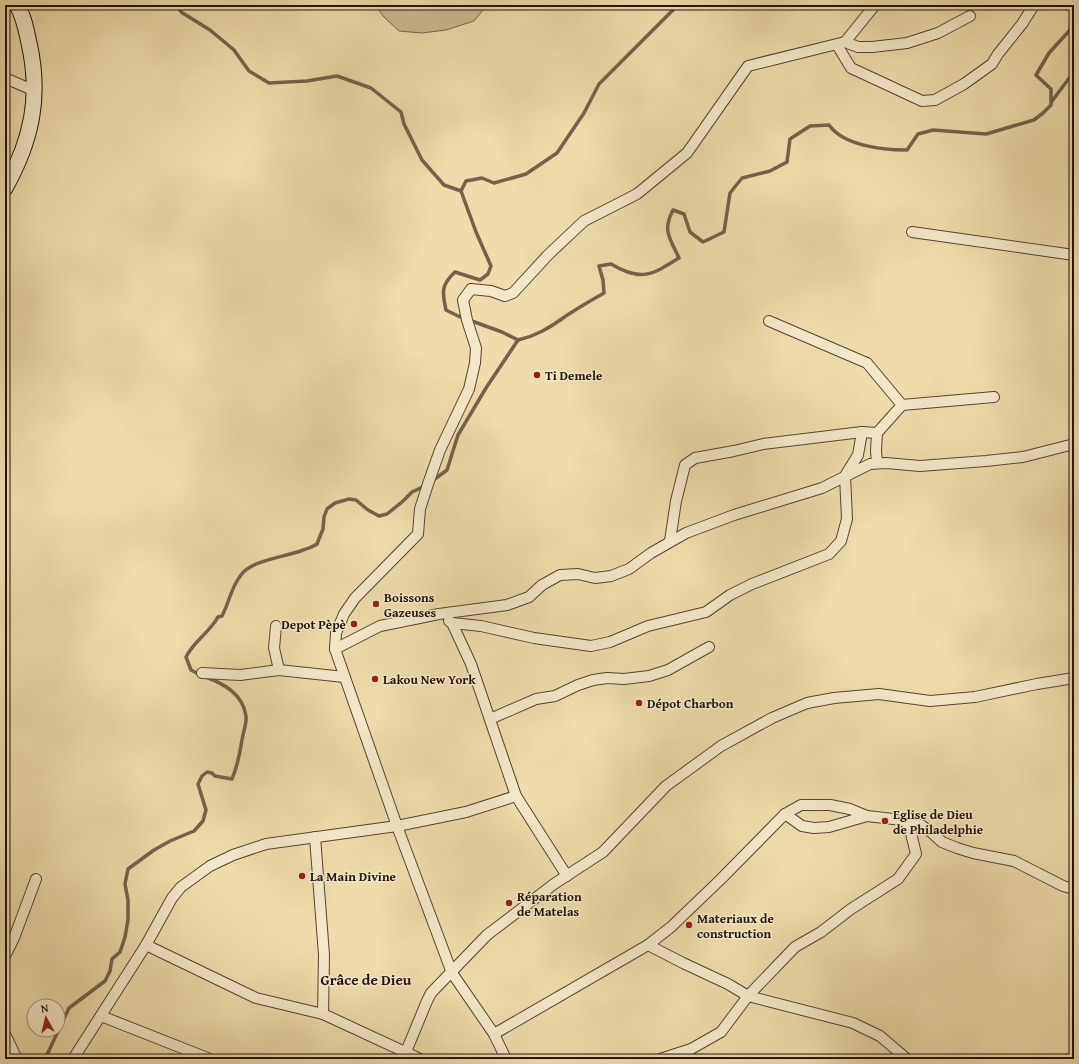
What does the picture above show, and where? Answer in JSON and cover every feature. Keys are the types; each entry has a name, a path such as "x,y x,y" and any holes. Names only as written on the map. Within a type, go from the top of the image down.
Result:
{"street":[{"path":"5,188 16,168 27,140 34,107 35,91 32,56 23,16 17,5"},
{"path":"841,44 875,5"},
{"path":"841,44 851,68 922,101 935,100 964,84 992,64 1022,24 1034,5"},
{"path":"506,1059 494,1034 452,973 397,826 335,649 336,633 344,614 355,598 418,534 420,509 428,484 440,450 469,389 475,363 476,348 467,320 464,300 471,289 491,291 505,296 513,293 548,255 584,221 636,194 687,153 748,66 841,44 865,47 907,43 938,33 970,16"},
{"path":"5,78 35,91"},
{"path":"912,232 1074,255"},
{"path":"769,321 867,363 902,405"},
{"path":"877,464 877,433 902,405 994,397"},
{"path":"439,614 452,623 481,626 534,638 591,646 610,642 648,626 706,612 752,584 828,554 841,541 847,519 846,476 858,455 862,432"},
{"path":"670,542 676,501 685,466 695,458 763,444 862,432 877,433"},
{"path":"335,649 380,626 439,614 507,605 529,596 542,585 560,575 578,574 595,578 611,576 629,569 686,533 734,515 822,488 870,464 920,466 986,461 1023,457 1074,444"},
{"path":"452,623 471,664 516,796 567,876"},
{"path":"276,626 274,648 279,670"},
{"path":"490,718 536,699 555,696 592,680 607,678 624,679 649,676 668,670 709,647"},
{"path":"202,673 240,675 279,670 344,677"},
{"path":"404,1056 431,993 452,973 487,935 554,884 603,852 666,786 721,746 772,718 807,703 834,698 879,694 930,700 975,697 1074,678"},
{"path":"73,1059 146,945 172,898 181,887 210,866 233,855 266,844 397,826 466,812 516,796"},
{"path":"494,1034 648,945 671,928 785,814 801,806 830,805 850,808 867,816 902,820 909,825 921,826 931,832 942,842 956,848 1014,861 1063,886 1074,889"},
{"path":"785,814 802,826 814,828 829,827 867,816"},
{"path":"660,1059 691,1049 721,1032 748,996 794,947 821,932 851,909 898,879 916,854 909,825"},
{"path":"315,837 324,954 323,1014"},
{"path":"5,956 14,938 36,879"},
{"path":"146,945 256,998 323,1014 404,1056 420,1059"},
{"path":"648,945 728,984 748,996 853,1023 880,1036 907,1059"},
{"path":"101,1016 210,1059"},
{"path":"5,1034 18,1059"}],"shaded area":[{"path":"375,5 487,5 474,21 446,30 422,33 399,31 384,17"}],"waterway":[{"path":"177,5 181,12 210,30 234,50 249,71 269,83 307,81 337,76 371,88 401,112 404,124 422,160 444,185 461,191"},
{"path":"432,481 447,470 458,435 486,388 518,340 502,332 446,310 443,293 447,281 455,272 480,280 488,274 491,266 476,232 461,191 466,181 482,178 494,183 526,174 557,153 584,113 599,84 678,5"},
{"path":"518,340 531,336 553,325 604,293 603,280 599,266 611,264 630,273 646,274 661,269 679,258 668,234 668,224 673,210 684,214 690,232 703,242 724,232 730,193 742,178 770,171 787,162 790,139 810,126 829,125 844,138 854,142 876,148 907,150 918,134 933,130 986,134 1034,120 1051,105 1051,89 1036,75 1049,53 1070,30 1071,20 1074,17"},
{"path":"1052,101 1070,77 1074,74"},
{"path":"200,675 191,670 186,657 189,651 218,617 222,616 235,585 247,569 256,564 299,552 317,544 323,529 324,517 327,509 335,503 349,499 356,500 368,510 379,516 387,514 412,492 425,486"},
{"path":"45,1059 69,1008 105,981 110,971 112,959 120,952 125,937 128,920 128,900 125,884 128,869 154,850 170,841 194,831 203,821 206,810 198,784 202,776 207,772 212,773 215,776 232,779 238,760 245,725 246,716 244,708 237,696 232,691 206,677"}],"place":[{"name":"Ti Demele","path":"537,375"},
{"name":"Boissons Gazeuses","path":"376,604"},
{"name":"Depot Pèpè","path":"354,624"},
{"name":"Lakou New York","path":"375,679"},
{"name":"Dépot Charbon","path":"639,703"},
{"name":"Eglise de Dieu de Philadelphie","path":"885,821"},
{"name":"La Main Divine","path":"302,876"},
{"name":"Réparation de Matelas","path":"509,903"},
{"name":"Materiaux de construction","path":"689,925"}],"district":[{"name":"Grâce de Dieu","path":"366,980"}]}
